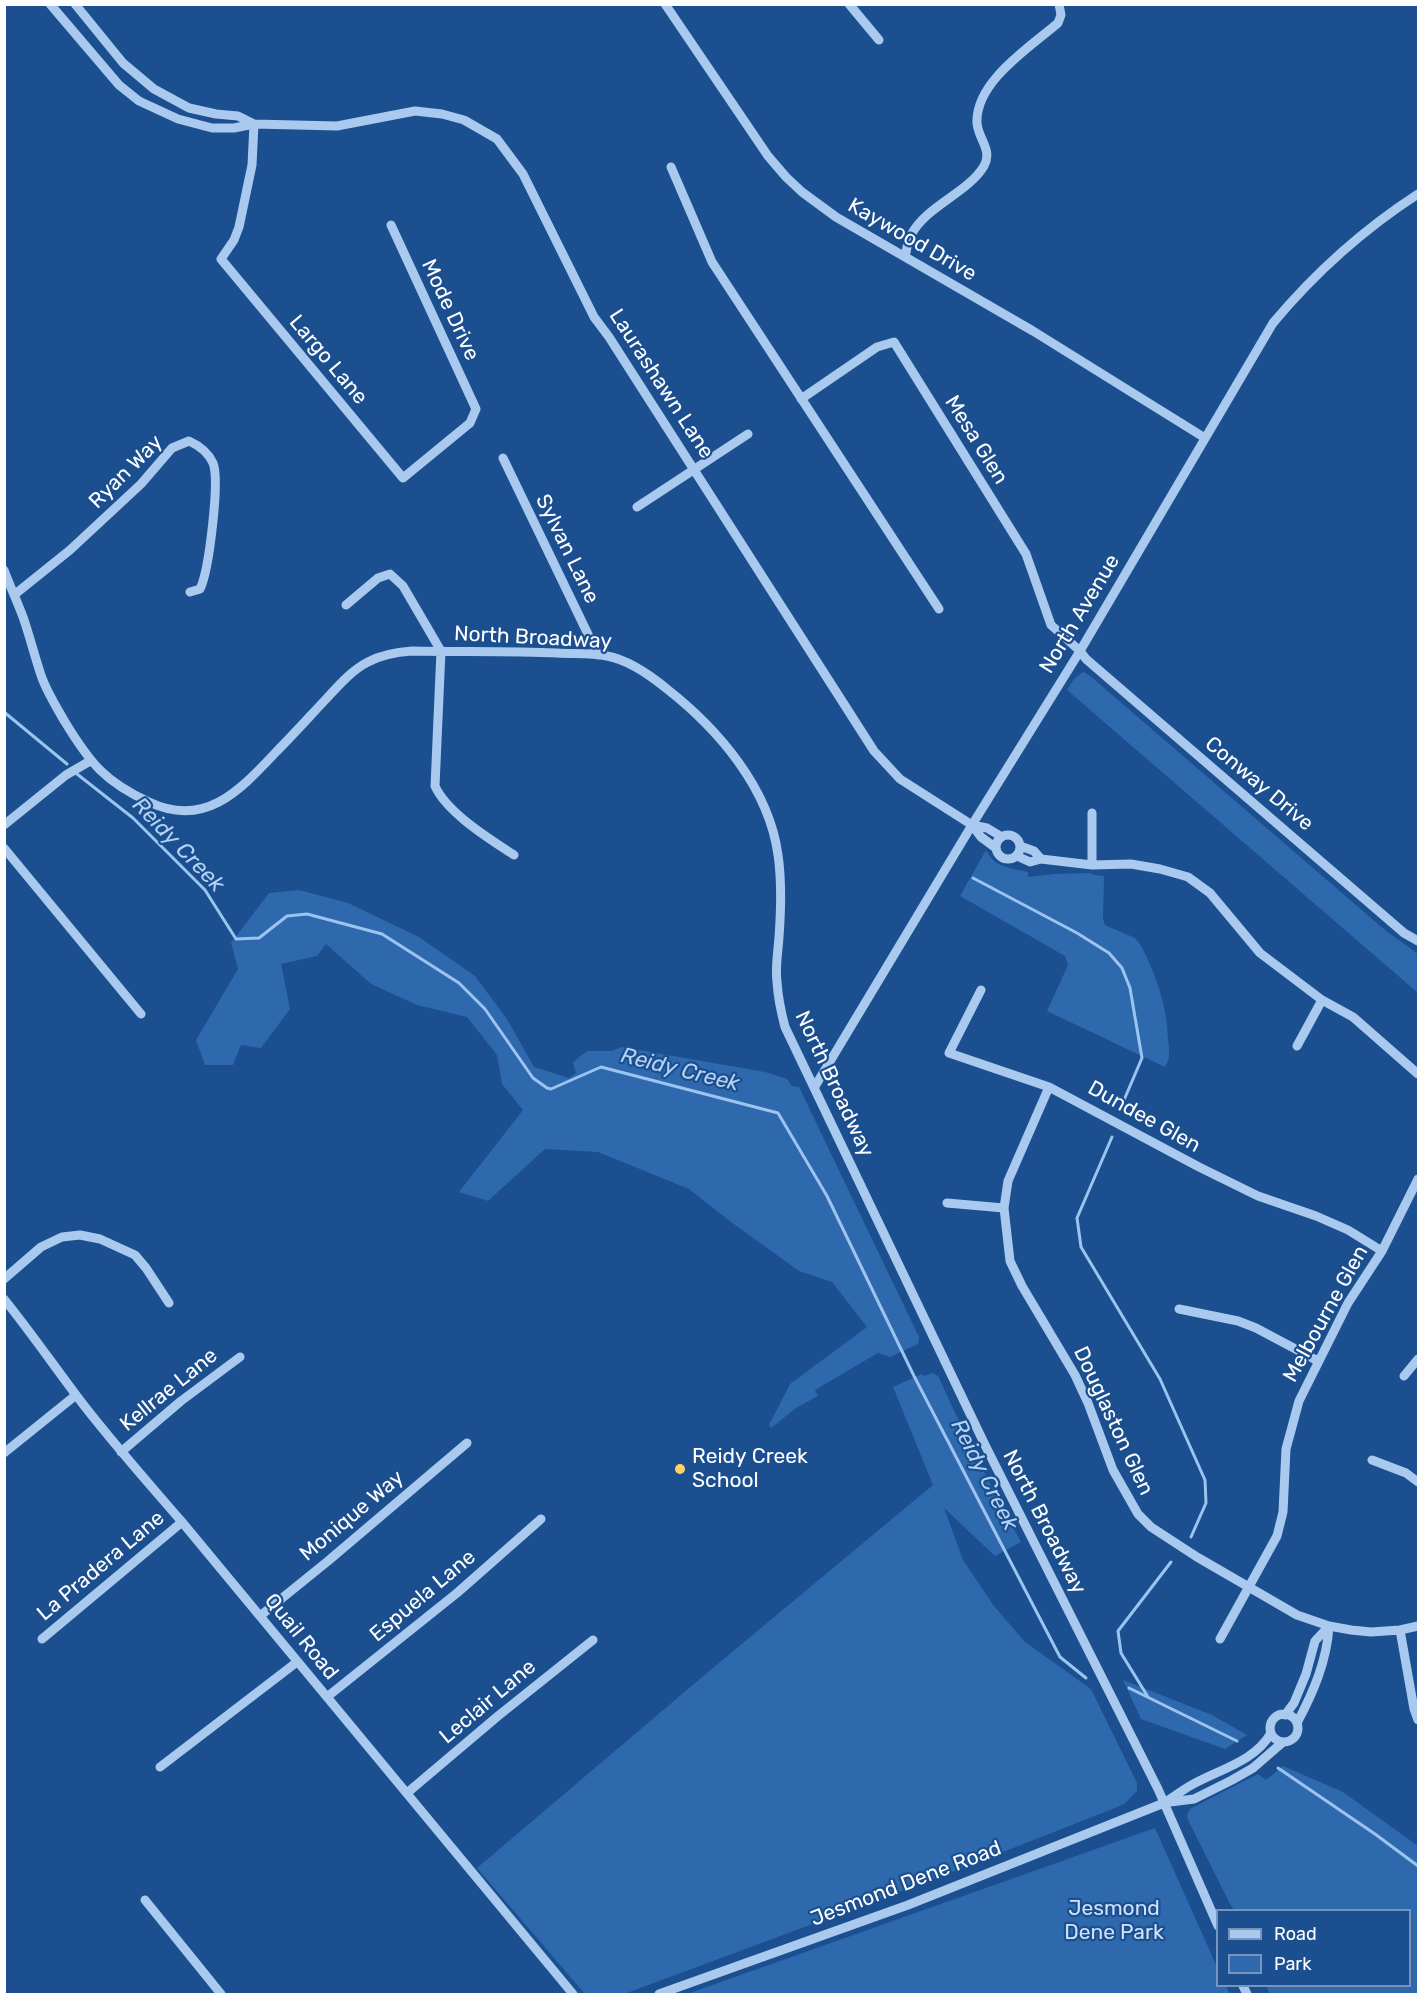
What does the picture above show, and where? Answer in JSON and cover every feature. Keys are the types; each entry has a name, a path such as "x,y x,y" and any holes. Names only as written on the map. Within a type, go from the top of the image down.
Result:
{"street":[{"name":"Laurashawn Lane","path":"50,4 119,85 139,101 178,119 212,128 234,128 254,124 337,126 415,111 442,114 464,120 497,139 524,174 594,317 695,469 874,751 900,779 972,825"},
{"name":"Laurashawn Lane","path":"75,4 123,63 153,89 189,108 238,116 254,124"},
{"name":"Kaywood Drive","path":"665,4 768,156 802,192 836,217 1033,331 1205,438"},
{"path":"849,4 879,40"},
{"path":"905,257 910,236 927,215 968,184 984,166 987,151 977,127 977,114 984,94 999,74 1058,23 1061,15 1059,4"},
{"name":"Largo Lane","path":"254,124 252,165 239,227 234,240 221,259 403,478 409,475"},
{"path":"671,167 711,262 939,609"},
{"name":"North Avenue","path":"814,1088 1080,651 1273,323 1289,304 1355,241 1398,207 1419,194"},
{"name":"Mode Drive","path":"391,225 476,409 470,423 409,475"},
{"name":"Mesa Glen","path":"801,399 877,347 894,342 1026,554 1051,625 1080,651"},
{"path":"637,507 748,434"},
{"name":"Ryan Way","path":"14,595 94,528 141,484 172,448 189,441 206,453 214,465 215,478 211,545 204,582 200,589 190,592"},
{"name":"Sylvan Lane","path":"503,458 598,655"},
{"name":"North Broadway","path":"4,570 42,678 52,700 84,753 90,761 127,792 162,808 181,812 201,809 217,804 243,787 338,686 358,668 396,652 441,651 609,656 635,667 654,679 688,706 721,739 739,763 759,798 772,829 778,854 781,882 776,980 785,1027 984,1443 1164,1803 1216,1921"},
{"path":"346,605 378,578 390,574 403,586 441,651 435,786 447,803 479,832 514,855"},
{"name":"Conway Drive","path":"1080,651 1086,659 1395,925 1419,941"},
{"path":"4,825 66,775 90,761"},
{"path":"1092,813 1092,865"},
{"path":"972,825 987,828 1002,837"},
{"path":"972,825 981,837 996,848 1002,858 1009,860 1017,856 1020,846 1016,837 1009,835 1002,837 996,848"},
{"path":"1020,846 1034,851 1041,859"},
{"path":"4,848 141,1014"},
{"path":"1017,856 1030,862 1041,859 1092,865 1131,864 1188,877 1210,893 1260,953 1322,1000 1353,1017 1419,1074"},
{"name":"Dundee Glen","path":"981,990 949,1053 1049,1087 1219,1177 1258,1196 1348,1230 1382,1251"},
{"path":"1297,1046 1322,1000"},
{"name":"Douglaston Glen","path":"1049,1087 1008,1181 1004,1208 1010,1261 1022,1286 1075,1375 1113,1470 1138,1514 1151,1527 1188,1551 1297,1615 1329,1626 1371,1632 1419,1626"},
{"name":"Melbourne Glen","path":"1220,1639 1277,1536 1283,1512 1286,1449 1299,1401 1348,1303 1382,1251 1419,1179"},
{"path":"947,1203 1004,1208"},
{"path":"4,1279 41,1247 62,1237 80,1235 100,1239 135,1255 169,1303"},
{"name":"Quail Road","path":"4,1299 121,1452 182,1522 573,1995"},
{"path":"1179,1309 1238,1321 1318,1361"},
{"name":"Kellrae Lane","path":"121,1452 181,1401 240,1357"},
{"path":"1404,1376 1419,1359"},
{"path":"4,1454 76,1395"},
{"name":"Monique Way","path":"260,1616 467,1443"},
{"path":"1372,1460 1406,1473 1419,1482"},
{"name":"Espuela Lane","path":"327,1697 457,1593 541,1520"},
{"name":"La Pradera Lane","path":"42,1639 182,1522"},
{"path":"1271,1732 1278,1741 1283,1742 1288,1742 1296,1735 1297,1723 1323,1661 1328,1644 1329,1626"},
{"path":"1164,1803 1189,1786 1235,1765 1266,1742 1273,1720 1285,1714 1294,1703 1306,1674 1314,1641 1329,1626"},
{"path":"1400,1630 1414,1709 1419,1720"},
{"name":"Leclair Lane","path":"407,1793 593,1640"},
{"path":"160,1767 297,1662"},
{"path":"1285,1714 1297,1723"},
{"path":"1164,1803 1194,1799 1232,1780 1253,1768 1283,1742"},
{"name":"Jesmond Dene Road","path":"659,1995 908,1905 1164,1803"},
{"path":"145,1900 221,1995"}],"green space":[{"path":"1083,672 1385,930 1418,954 1418,993 1067,690 1074,679"},
{"path":"986,850 994,861 1009,868 1028,872 1028,877 1091,873 1104,876 1103,919 1105,925 1135,938 1146,955 1160,990 1169,1050 1165,1067 1047,1011 1068,965 1065,956 960,896"},
{"path":"299,890 348,903 419,937 475,976 507,1019 534,1067 569,1078 576,1073 573,1062 587,1051 612,1051 622,1047 765,1072 787,1079 792,1086 799,1087 919,1337 918,1344 890,1357 878,1353 815,1390 818,1396 796,1408 771,1428 769,1425 790,1384 867,1327 832,1282 799,1271 689,1189 598,1152 545,1149 488,1201 459,1192 523,1110 502,1084 497,1055 467,1017 417,1005 371,984 326,944 317,956 281,964 290,1009 261,1048 241,1045 233,1065 205,1065 196,1040 238,969 231,943 269,893"},
{"path":"932,1373 938,1376 975,1455 1021,1542 995,1556 944,1508 963,1560 994,1606 1025,1642 1091,1689 1137,1783 1137,1791 1124,1804 1115,1808 937,1878 624,1994 585,1994 477,1868 933,1485 893,1387 922,1374 924,1376"},
{"path":"1123,1680 1212,1715 1247,1735 1225,1749 1141,1719"},
{"path":"1283,1766 1343,1792 1418,1846 1418,1994 1270,1994 1266,1987 1411,1987 1411,1909 1233,1909 1187,1815 1190,1809 1258,1774 1266,1780"},
{"name":"Jesmond Dene Park","path":"1155,1828 1216,1965 1216,1987 1226,1987 1230,1994 687,1994"}],"waterway":[{"name":"Reidy Creek","path":"4,712 67,764"},
{"name":"Reidy Creek","path":"77,774 133,818 205,890 236,939 259,938 287,916 307,914 382,934 459,983 485,1009 533,1078 547,1088 551,1089 601,1067 778,1113 827,1196 914,1376 1060,1657 1086,1678"},
{"path":"973,878 1077,933 1109,953 1122,968 1130,988 1142,1058 1121,1107"},
{"path":"1112,1137 1077,1218 1081,1247 1160,1379 1205,1480 1206,1503 1191,1537"},
{"path":"1148,1697 1121,1653 1118,1631 1171,1562"},
{"name":"Reidy Creek","path":"1129,1688 1237,1741"},
{"name":"Reidy Creek","path":"1278,1768 1418,1866"}],"place":[{"name":"Reidy Creek School","path":"680,1469"}]}
